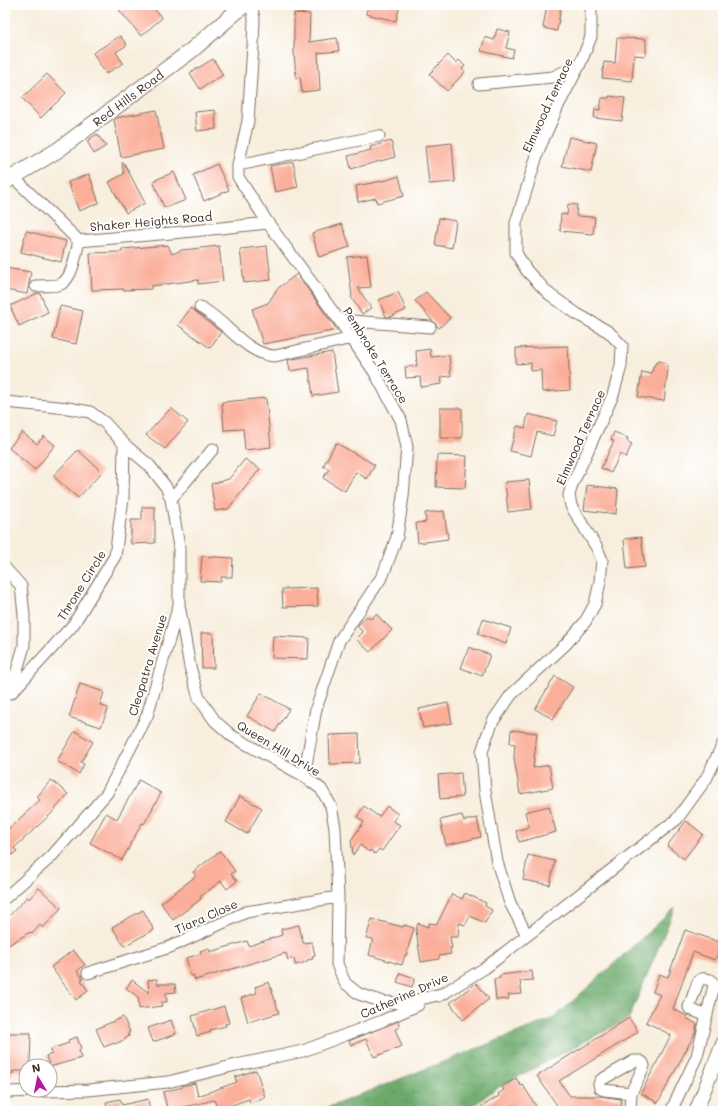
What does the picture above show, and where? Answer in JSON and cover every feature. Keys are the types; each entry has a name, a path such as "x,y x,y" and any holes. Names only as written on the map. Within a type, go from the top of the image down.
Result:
{"main road":[{"name":"Red Hills Road","path":"9,179 58,150 192,50 244,5"}],"street":[{"name":"Pembroke Terrace","path":"251,5 254,18 248,121 238,165 238,177 268,223 352,338 375,373 401,420 408,447 397,537 383,575 339,641 316,709 304,776"},
{"name":"Elmwood Terrace","path":"527,935 510,903 497,862 484,791 482,752 493,721 511,695 566,644 585,622 595,604 600,582 602,560 597,548 571,506 569,495 572,485 613,395 621,366 622,346 609,332 577,314 549,294 527,271 516,253 516,223 538,149 580,64 591,37 591,5"},
{"path":"479,84 553,77 580,64"},
{"path":"238,165 379,136"},
{"name":"Shaker Heights Road","path":"9,179 79,241 268,223"},
{"path":"36,286 61,284 66,280 72,270 79,241"},
{"path":"200,307 209,312 232,333 256,350 268,355 275,356 352,338"},
{"path":"339,320 430,327"},
{"name":"Queen Hill Drive","path":"5,402 68,408 90,412 150,466 166,487 171,499 179,547 179,605 190,667 199,698 215,721 232,736 304,776 321,789 331,806 335,828 338,897 337,964 345,983 359,994 383,1002 405,1003 445,993"},
{"name":"Throne Circle","path":"8,696 73,625 115,556 123,498 124,444"},
{"path":"171,499 213,448"},
{"name":"Throne Circle","path":"5,568 21,586 24,615 24,646 8,696"},
{"name":"Cleopatra Avenue","path":"5,898 51,857 107,793 147,716 179,605"},
{"name":"Catherine Drive","path":"5,1092 88,1090 168,1082 236,1065 303,1051 382,1021 445,993 486,968 677,819 706,778 723,744"},
{"name":"Tiara Close","path":"88,973 170,947 246,912 338,897"},
{"path":"671,1111 697,1056 707,1016"},
{"path":"696,1111 723,1044"},
{"path":"630,1111 631,1093"}],"green space":[{"path":"675,908 629,1018 495,1089 466,1111 319,1111 554,1018"}],"building":[{"path":"125,5 151,5 162,18 141,36 119,10"},
{"path":"368,5 400,5 396,21 366,14"},
{"path":"547,5 561,5 557,31 543,28"},
{"path":"294,13 310,14 309,42 337,38 339,51 318,53 320,90 302,92 300,77 296,78"},
{"path":"497,29 510,32 506,48 514,50 512,58 481,51 485,37 494,40"},
{"path":"120,36 127,45 116,52 123,63 106,74 93,53"},
{"path":"617,38 646,39 646,56 634,55 632,81 602,78 604,62 615,63"},
{"path":"448,55 456,63 459,60 465,66 462,69 465,72 447,91 429,74"},
{"path":"213,59 223,75 200,89 190,73"},
{"path":"47,74 66,93 41,118 22,98"},
{"path":"609,96 625,98 622,121 594,118 595,109 600,110 602,98 609,98"},
{"path":"156,110 164,149 121,157 114,120 116,118"},
{"path":"215,110 216,129 197,131 195,112"},
{"path":"97,134 106,146 94,154 87,141"},
{"path":"569,137 597,143 591,172 562,166"},
{"path":"391,141 395,157 351,169 348,156 371,150 370,147"},
{"path":"452,143 455,182 429,184 425,146"},
{"path":"293,162 298,187 275,192 270,166"},
{"path":"122,163 124,163 145,203 126,213 109,182 124,174"},
{"path":"217,164 229,190 204,201 193,175"},
{"path":"174,172 186,200 168,207 164,207 153,181"},
{"path":"89,174 99,203 79,211 68,182"},
{"path":"399,176 404,196 377,203 376,198 358,202 356,186"},
{"path":"568,204 577,205 576,216 595,217 593,234 560,231 561,214 567,215"},
{"path":"439,218 456,221 452,248 435,245"},
{"path":"342,224 350,247 319,257 312,233"},
{"path":"26,231 66,241 61,262 21,252"},
{"path":"168,245 172,254 182,250 219,246 223,281 198,284 198,280 151,286 151,289 92,290 90,253 122,252 122,249"},
{"path":"267,246 271,280 244,283 240,249"},
{"path":"367,255 371,287 358,288 371,308 362,314 351,297 347,257"},
{"path":"5,268 31,272 27,294 5,290"},
{"path":"297,274 337,330 263,344 252,309 268,303 277,289"},
{"path":"398,292 406,310 390,317 386,317 379,300"},
{"path":"426,292 450,318 439,328 415,301"},
{"path":"40,293 48,312 19,326 10,306"},
{"path":"60,306 83,311 76,344 53,339"},
{"path":"191,308 221,332 210,348 178,325"},
{"path":"568,346 570,390 542,392 541,370 531,371 531,363 516,364 516,348"},
{"path":"430,349 431,357 449,355 451,376 441,377 442,384 421,387 420,377 406,378 405,367 417,366 416,351"},
{"path":"332,352 338,392 313,396 309,368 290,371 288,360"},
{"path":"659,361 666,363 668,369 664,401 638,397 642,372 651,374 654,365"},
{"path":"266,398 271,447 245,450 243,429 224,430 222,402"},
{"path":"171,408 188,422 165,449 146,435"},
{"path":"440,408 462,408 462,438 440,438"},
{"path":"528,414 557,421 553,436 537,432 531,456 510,451 517,426 525,428"},
{"path":"22,432 37,444 44,436 55,445 35,470 9,448"},
{"path":"614,432 628,438 627,441 632,444 626,457 620,454 611,473 601,468 614,441 611,440"},
{"path":"336,443 375,465 367,479 356,472 345,491 323,478 329,469 323,466"},
{"path":"78,450 102,472 78,498 53,476"},
{"path":"437,455 467,456 465,488 436,487"},
{"path":"245,459 260,469 228,509 215,511 211,484 229,479"},
{"path":"529,480 532,509 508,512 505,482"},
{"path":"587,485 618,489 616,514 584,510"},
{"path":"142,507 155,507 155,543 131,544 131,520 142,520"},
{"path":"444,511 448,539 418,543 416,523 426,522 425,513"},
{"path":"641,537 645,567 627,569 624,539"},
{"path":"202,556 233,558 232,577 221,577 221,582 200,581"},
{"path":"317,588 318,606 283,607 282,589"},
{"path":"376,614 392,630 370,652 356,639 363,632 357,626 367,616 371,619"},
{"path":"483,619 511,628 506,644 478,634"},
{"path":"201,633 213,633 214,668 202,668"},
{"path":"273,636 309,638 308,659 272,658"},
{"path":"469,647 490,655 482,676 461,668"},
{"path":"555,676 573,687 553,719 535,709"},
{"path":"80,684 104,692 100,705 108,708 101,727 69,717"},
{"path":"261,693 289,709 275,732 247,716"},
{"path":"448,703 452,723 423,728 419,709"},
{"path":"511,730 537,733 533,768 549,765 553,788 520,794 514,758 515,744 510,743"},
{"path":"75,731 93,742 81,762 84,764 79,774 57,761"},
{"path":"359,734 360,763 330,764 329,735"},
{"path":"461,773 463,797 440,799 438,775"},
{"path":"51,780 68,794 51,814 14,848 17,851 8,858 6,855 5,856 5,832 40,800 37,797"},
{"path":"139,780 161,793 144,824 142,823 122,860 90,843 106,813 117,819"},
{"path":"240,796 262,808 247,834 226,822"},
{"path":"364,806 379,817 387,806 398,814 393,821 400,825 382,851 379,849 375,854 370,850 369,852 360,845 353,855 351,840 364,822 357,817"},
{"path":"549,806 556,832 519,842 516,831 529,827 525,812"},
{"path":"462,815 464,821 477,818 481,837 446,845 440,820"},
{"path":"686,821 703,834 684,859 667,846"},
{"path":"220,851 235,871 231,874 237,881 227,889 221,881 200,897 201,899 173,920 161,903 196,876 193,872"},
{"path":"528,855 555,861 550,885 523,880"},
{"path":"39,888 61,908 43,928 40,925 32,934 30,932 5,947 5,918 9,916 27,897 29,899"},
{"path":"465,893 486,903 485,906 492,910 485,923 470,916 465,925 459,923 458,937 450,937 452,948 450,948 451,954 439,956 439,959 421,962 416,930 418,923 428,927 429,923 437,924 452,894 462,899"},
{"path":"143,910 154,930 124,946 112,927"},
{"path":"372,919 403,927 404,925 414,928 402,965 369,955 373,939 366,938"},
{"path":"299,925 303,943 312,942 315,955 312,956 313,959 307,960 307,962 295,965 294,958 288,960 286,953 195,980 193,975 191,976 186,958 201,954 200,951 209,948 210,952 247,941 249,946 282,935 281,929"},
{"path":"685,930 722,943 715,960 693,952 673,1009 687,1016 686,1018 697,1024 695,1033 658,1103 641,1093 671,1035 646,1022 660,995 653,992 659,974 668,977"},
{"path":"73,950 85,965 77,971 83,979 81,980 88,991 76,1000 51,967"},
{"path":"532,971 533,980 520,981 522,994 508,995 509,999 496,1000 494,979 500,978 500,975"},
{"path":"400,973 415,978 412,987 397,982"},
{"path":"157,979 157,984 175,984 176,992 166,993 167,1002 161,1002 162,1006 139,1009 138,997 126,988 132,980 149,993 148,980"},
{"path":"269,982 279,1013 248,1022 241,998 257,993 255,987"},
{"path":"476,983 489,999 463,1020 450,1003"},
{"path":"224,1006 229,1023 225,1024 226,1026 210,1030 211,1032 197,1036 192,1016"},
{"path":"123,1017 130,1032 128,1033 129,1036 115,1044 114,1043 104,1047 96,1029"},
{"path":"629,1018 638,1032 559,1081 570,1096 600,1096 621,1099 621,1111 561,1111 537,1076"},
{"path":"171,1020 176,1034 153,1042 148,1028"},
{"path":"398,1021 400,1027 395,1029 402,1046 374,1057 366,1039 351,1045 349,1041"},
{"path":"7,1033 31,1033 30,1058 18,1058 18,1071 13,1071 13,1074 5,1074 5,1037 7,1037"},
{"path":"77,1037 81,1049 79,1050 81,1058 58,1065 58,1058 47,1058 46,1056 52,1054 51,1049 69,1043 68,1040"},
{"path":"256,1070 265,1097 250,1103 249,1099 218,1110 214,1100 168,1111 163,1092 195,1083 198,1096 237,1082 235,1077"},
{"path":"516,1078 521,1086 523,1085 539,1111 522,1111 518,1105 515,1107 513,1105 503,1111 474,1111 499,1096 498,1094 504,1090 502,1087"},
{"path":"120,1099 122,1105 148,1099 150,1111 108,1111 106,1102"}]}
